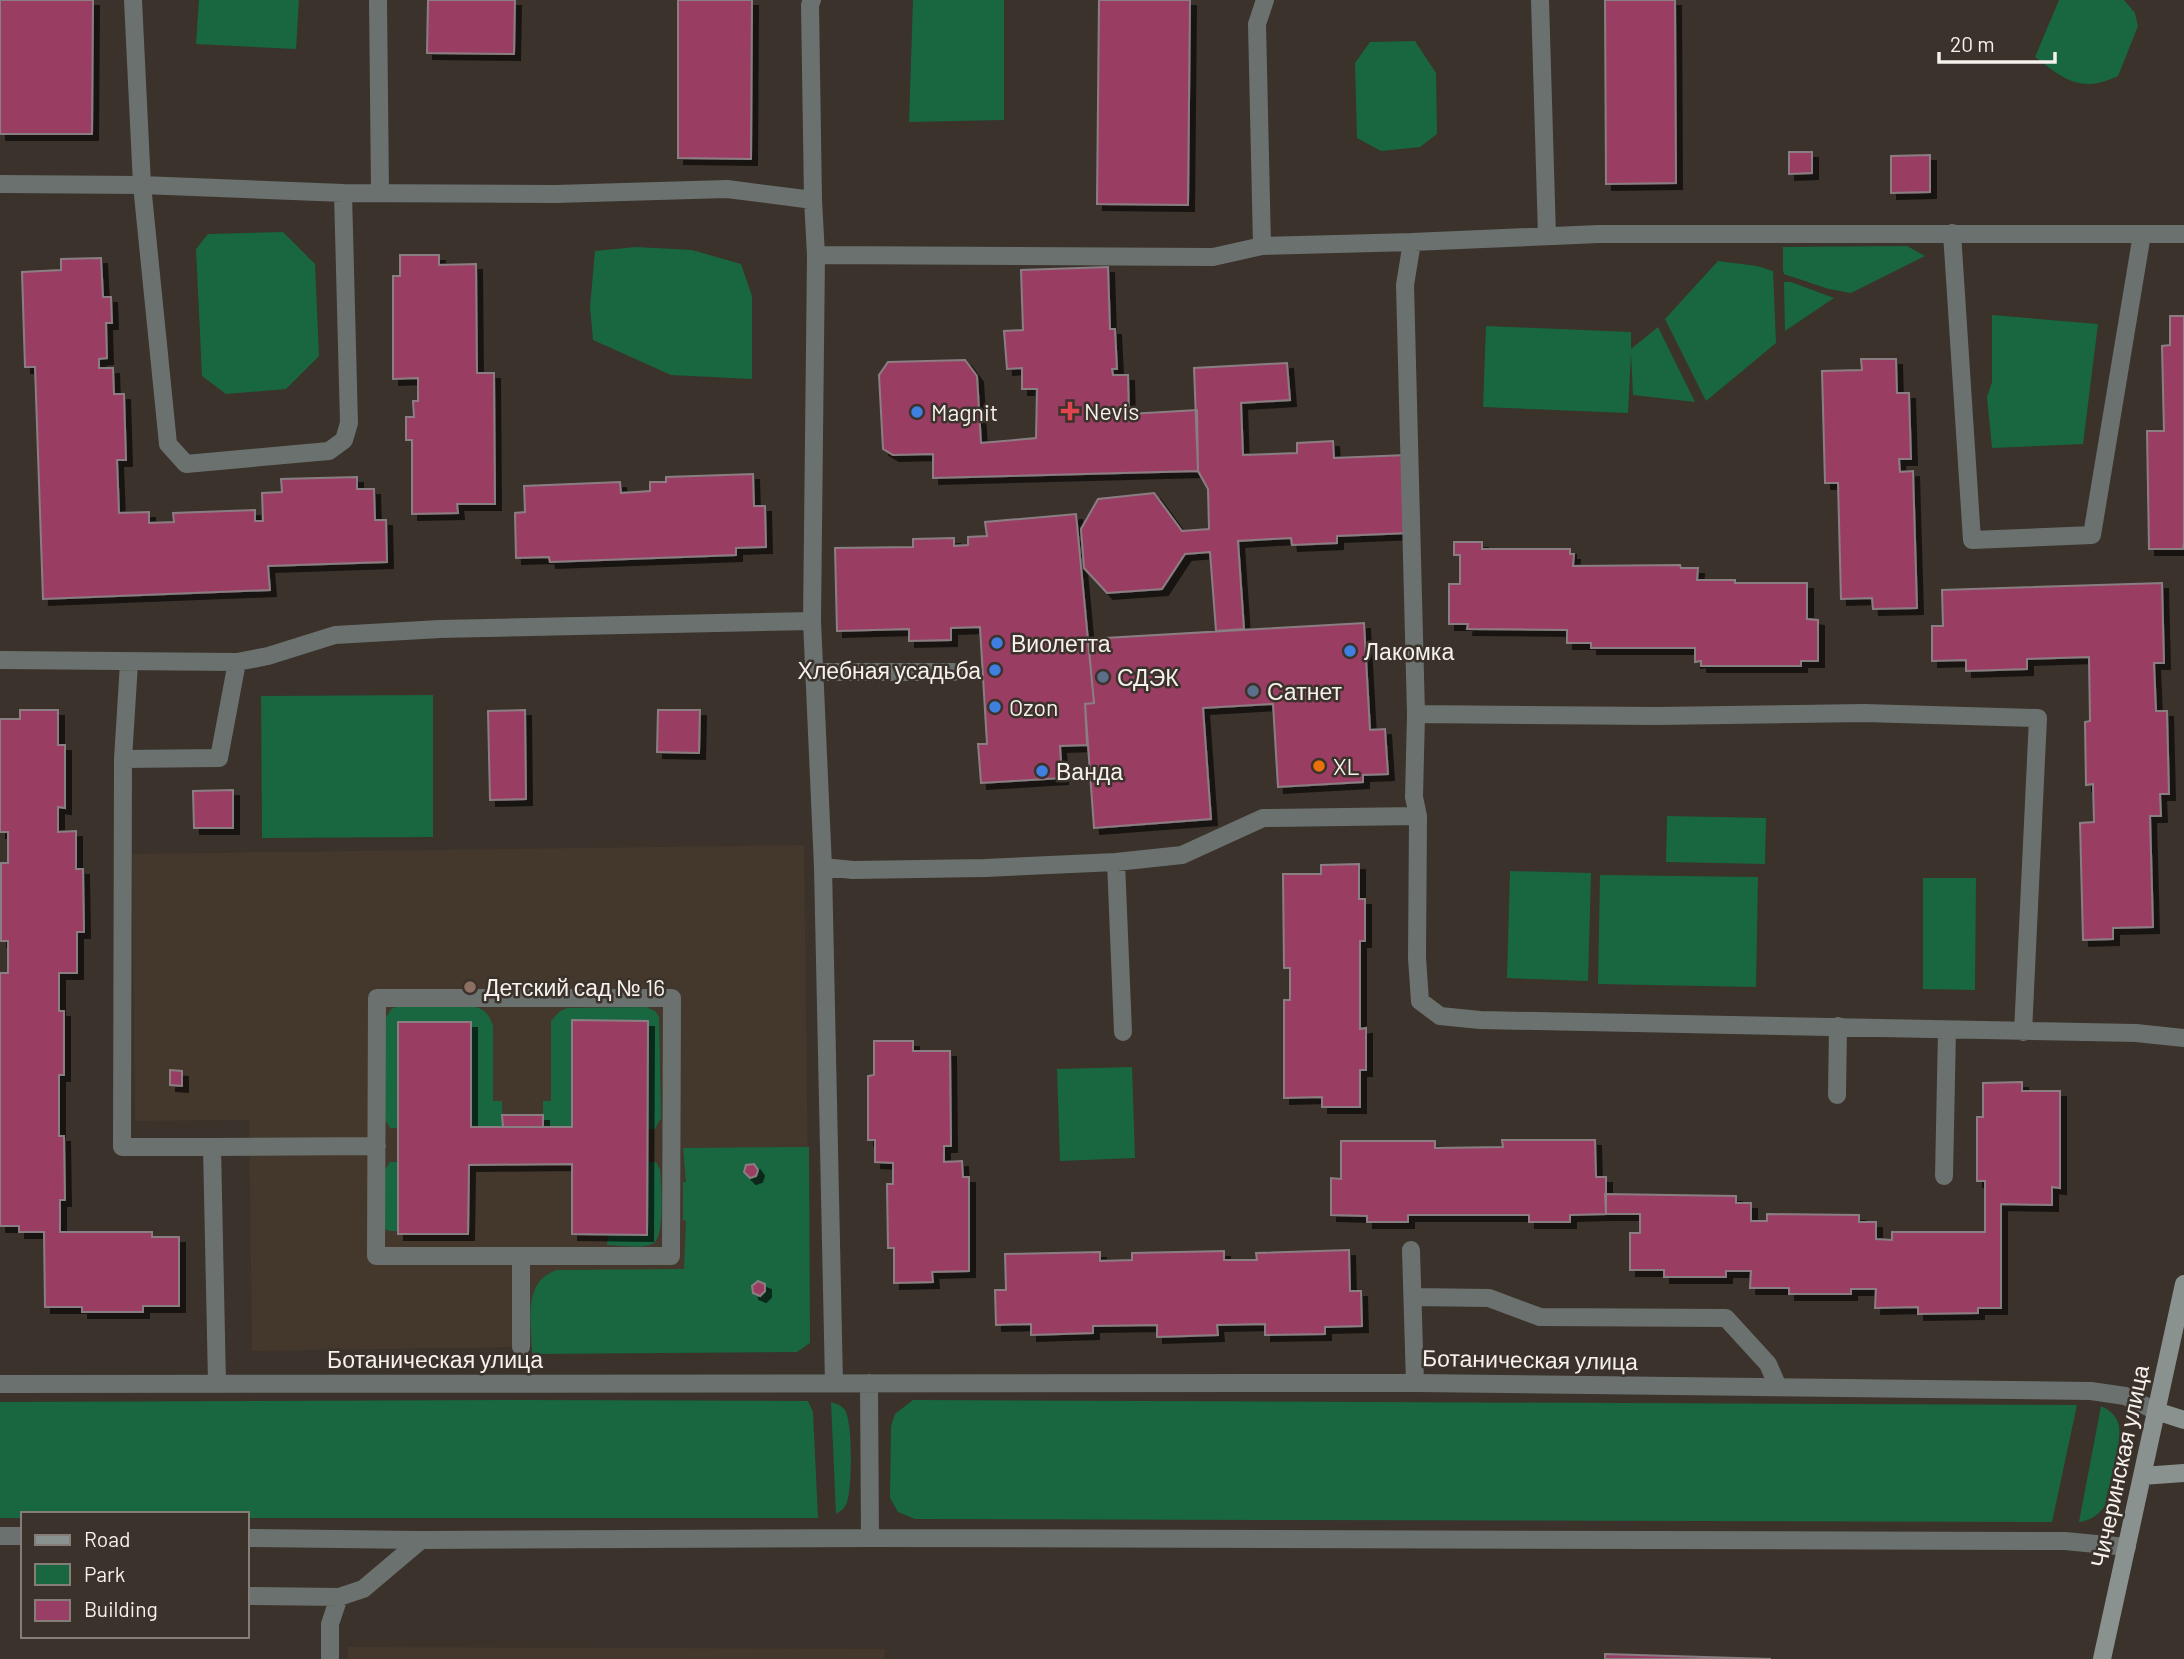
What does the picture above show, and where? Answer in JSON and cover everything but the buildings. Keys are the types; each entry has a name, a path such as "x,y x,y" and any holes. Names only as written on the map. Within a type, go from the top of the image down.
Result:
{"main road":[{"name":"Чичеринская улица","path":"2102,1659 2184,1284"},
{"name":"Ботаническая улица","path":"2156,1411 2184,1420"},
{"path":"2141,1476 2184,1473"}],"street":[{"path":"133,0 142,184 168,444 186,464 329,451 345,440 349,423 343,193"},
{"path":"378,0 380,192"},
{"path":"812,0 813,200 816,255 812,621 823,867 835,1383"},
{"path":"1262,246 1257,24 1265,0"},
{"path":"1540,0 1547,236"},
{"path":"0,184 142,184 343,193 555,194 727,189 813,200"},
{"path":"1952,233 1972,540 2092,535 2142,234"},
{"path":"816,255 1213,257 1262,246 1547,236 2184,234"},
{"path":"1412,242 1405,285 1420,1001 1440,1016 1492,1021 2136,1033 2184,1038"},
{"path":"0,660 237,662 268,656 335,635 440,629 812,621"},
{"path":"123,759 219,758 237,662"},
{"path":"129,663 123,759 122,1147 377,1146"},
{"path":"813,672 954,672"},
{"path":"1416,715 1864,713 2038,718 2023,1032"},
{"path":"823,867 853,870 985,868 1116,862 1182,855 1263,818 1418,816"},
{"path":"1116,862 1123,1032"},
{"path":"377,998 672,998 671,1256 522,1256 376,1256 377,998"},
{"path":"1837,1096 1838,1026"},
{"path":"1944,1176 1947,1030"},
{"path":"212,1147 217,1383"},
{"path":"1411,1250 1415,1382"},
{"path":"521,1347 522,1256"},
{"path":"1413,1297 1489,1298 1539,1317 1726,1318 1768,1364 1778,1387"},
{"name":"Ботаническая улица","path":"0,1384 1415,1382 2091,1391 2125,1396 2156,1411"},
{"path":"869,1383 870,1538"},
{"path":"0,1536 21,1536"},
{"path":"248,1538 2065,1541 2127,1547"},
{"path":"248,1596 339,1597 363,1589 421,1540"},
{"path":"330,1659 330,1624 339,1597"}],"shaded area":[{"name":"Детский сад № 16","path":"804,845 810,1343 252,1351 249,1120 135,1121 132,854"},
{"path":"348,1647 885,1649 884,1659 348,1659"}],"green space":[{"path":"199,0 299,0 296,49 196,44"},
{"path":"913,0 1004,0 1004,120 909,122"},
{"path":"2059,0 2124,0 2135,13 2138,26 2118,76 2094,84 2074,82 2035,57"},
{"path":"1415,41 1436,73 1437,134 1420,147 1381,151 1357,138 1355,63 1370,42"},
{"path":"283,232 315,264 319,356 286,389 226,394 202,376 196,249 208,234"},
{"path":"1907,246 1925,256 1851,293 1829,289 1784,274 1783,270 1783,247"},
{"path":"636,247 692,250 741,264 752,296 752,379 671,375 593,340 590,307 595,251"},
{"path":"1718,261 1773,271 1776,343 1706,401 1665,319"},
{"path":"1784,282 1791,282 1834,298 1785,331"},
{"path":"1992,315 2098,324 2083,444 1992,448 1987,397 1992,382"},
{"path":"1486,326 1631,332 1631,349 1658,327 1695,402 1633,395 1631,353 1628,413 1483,407"},
{"path":"433,695 433,837 262,838 261,696"},
{"path":"1667,816 1766,818 1765,864 1666,862"},
{"path":"1510,871 1591,873 1588,981 1507,978"},
{"path":"1600,875 1758,877 1756,987 1598,984"},
{"path":"1923,878 1976,878 1975,990 1923,989"},
{"path":"399,1006 470,1006 487,1014 493,1026 493,1101 502,1101 503,1127 471,1127 398,1022 398,1128 390,1128 383,1116 384,1021 391,1009"},
{"path":"646,1007 655,1011 659,1017 661,1118 655,1129 647,1129 647,1021 572,1020 572,1127 543,1127 543,1101 551,1101 551,1021 567,1008"},
{"path":"1132,1067 1135,1158 1060,1161 1057,1069"},
{"path":"809,1147 810,1343 797,1352 532,1354 530,1318 533,1294 546,1276 557,1270 684,1269 686,1221 683,1220 683,1182 686,1182 683,1148"},
{"path":"390,1162 398,1162 398,1231 385,1229 384,1223 383,1173"},
{"path":"648,1162 656,1162 660,1169 662,1210 656,1240 652,1244 642,1246 607,1245 608,1235 647,1235"},
{"path":"913,1400 2077,1405 2052,1522 915,1519 898,1512 890,1498 891,1426 895,1414"},
{"path":"808,1401 813,1412 818,1518 248,1518 248,1512 21,1512 21,1518 0,1518 0,1402"},
{"path":"831,1402 845,1410 850,1441 849,1495 845,1506 836,1514"},
{"path":"2101,1406 2113,1414 2118,1423 2117,1454 2105,1506 2094,1517 2079,1522"}],"place":[{"name":"Nevis","path":"1070,411"},
{"name":"Magnit","path":"917,412"},
{"name":"Виолетта","path":"997,643"},
{"name":"Лакомка","path":"1350,651"},
{"name":"Хлебная усадьба","path":"995,670"},
{"name":"СДЭК","path":"1103,677"},
{"name":"Сатнет","path":"1253,691"},
{"name":"Ozon","path":"995,707"},
{"name":"XL","path":"1319,766"},
{"name":"Ванда","path":"1042,771"},
{"name":"Детский сад № 16","path":"470,987"}]}
